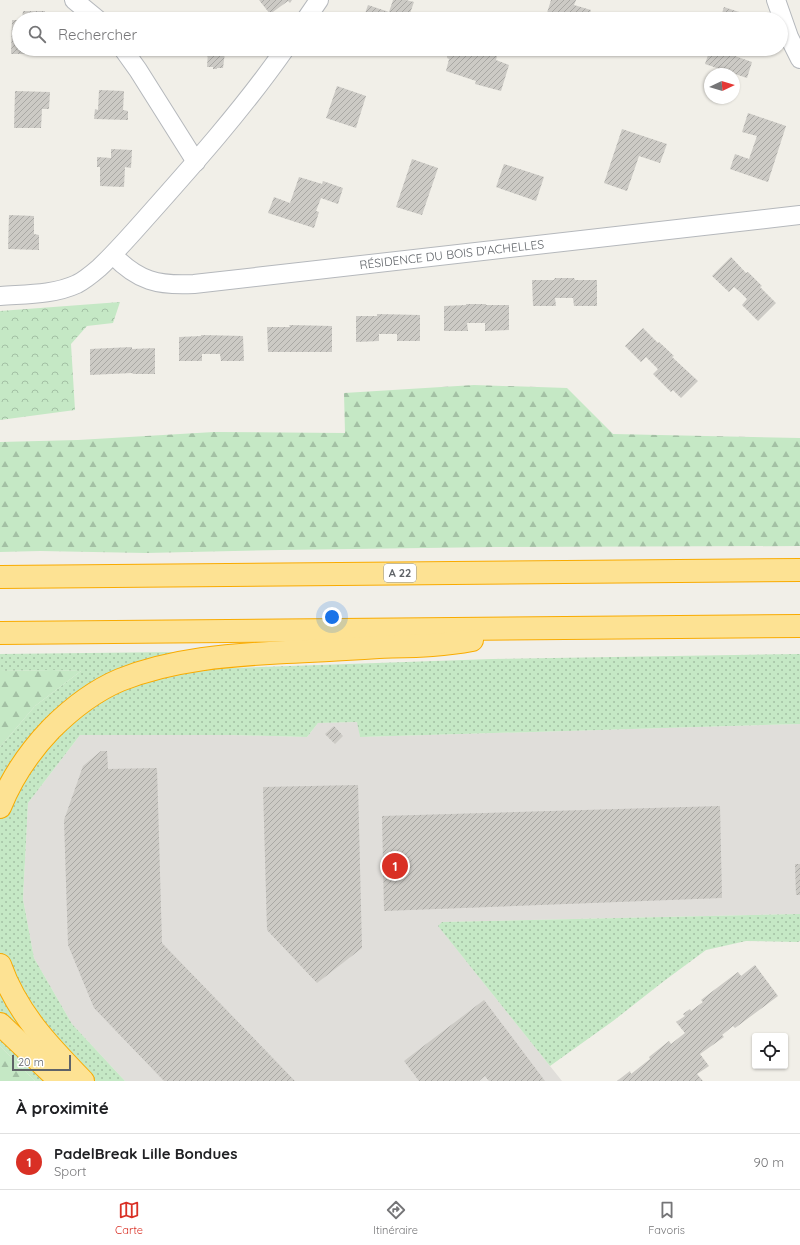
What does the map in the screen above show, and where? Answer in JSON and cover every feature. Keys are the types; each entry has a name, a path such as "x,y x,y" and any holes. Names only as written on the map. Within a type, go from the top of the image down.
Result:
{"highway":[{"name":"A 22","path":"0,577 800,570"},
{"path":"0,633 800,626"},
{"path":"0,806 6,790 20,766 40,740 61,719 87,698 118,681 135,675 159,667 222,657 264,653 438,645 474,639 511,629"},
{"path":"0,965 4,977 18,1005 30,1022 44,1040 83,1081"},
{"path":"0,1024 60,1081"}],"street":[{"path":"74,0 89,12"},
{"path":"311,12 319,0"},
{"path":"776,0 780,12"},
{"path":"788,34 800,59"},
{"path":"129,56 196,162"},
{"path":"0,296 49,293 64,290 79,284 113,255 196,162 240,109 280,56"},
{"name":"RÉSIDENCE DU BOIS D'ACHELLES","path":"113,255 124,267 133,273 152,281 167,285 194,284 800,215"}],"shaded area":[{"path":"358,722 360,737 800,724 800,914 442,922 439,927 562,1081 125,1081 72,1024 34,958 23,899 28,803 80,735 230,735 307,737 318,723"}],"green space":[{"path":"120,302 113,323 87,326 71,344 75,410 0,420 0,311"},
{"path":"474,385 567,388 613,434 800,438 800,546 496,547 146,553 40,551 0,552 0,442 78,440 214,432 345,433 344,393"},
{"path":"177,652 233,668 492,659 800,654 800,724 360,737 357,722 318,723 307,737 230,735 80,735 28,803 23,899 34,958 72,1024 125,1081 35,1081 0,1046 0,747 35,706 81,671 0,671 0,654"},
{"path":"0,671 81,671 35,706 0,747"},
{"path":"800,914 800,941 746,941 706,950 613,1021 550,1066 438,926 442,922"},
{"path":"0,1046 35,1081 0,1081"}],"building":[{"path":"259,0 292,0 290,3 288,1 273,12 268,12"},
{"path":"393,0 406,0 414,2 410,12 389,12"},
{"path":"551,0 576,0 574,5 591,10 590,12 547,12"},
{"path":"368,5 389,12 366,12"},
{"path":"724,7 739,12 722,12"},
{"path":"23,11 45,11 45,12"},
{"path":"12,20 12,54 11,54"},
{"path":"208,56 224,56 223,68 213,69 213,67 207,67"},
{"path":"448,56 497,56 496,60 509,65 501,91 475,84 476,81 446,71 449,59 447,58"},
{"path":"708,56 735,56 752,62 747,78 740,76 740,68 717,68 705,64"},
{"path":"337,86 366,96 356,128 326,118"},
{"path":"99,90 124,91 123,110 128,111 128,120 94,119 95,109 98,110"},
{"path":"15,91 50,92 49,109 42,109 41,128 14,128"},
{"path":"748,113 786,126 768,182 730,169 735,154 749,159 757,136 742,132"},
{"path":"622,129 667,144 660,163 639,156 627,191 604,183"},
{"path":"111,149 132,150 131,168 125,167 124,187 100,186 100,167 97,167 97,157 111,158"},
{"path":"412,159 438,168 422,215 396,207"},
{"path":"504,164 544,177 536,201 496,187"},
{"path":"299,177 322,184 323,181 343,188 338,204 321,198 316,211 319,212 314,228 268,213 274,197 290,203"},
{"path":"9,215 34,216 34,234 39,235 39,250 8,249"},
{"path":"731,257 746,273 748,272 762,286 760,287 776,303 758,321 742,305 747,299 741,293 734,287 729,292 712,276"},
{"path":"555,278 597,280 597,306 574,306 573,298 555,298 556,306 533,306 532,280 554,280"},
{"path":"466,304 509,305 509,330 485,331 485,323 467,323 468,331 444,331 444,306"},
{"path":"377,314 420,315 420,341 397,341 397,334 379,334 379,341 356,342 356,316 377,316"},
{"path":"289,325 332,326 332,352 268,352 267,327 290,327"},
{"path":"643,328 674,356 672,357 698,381 681,398 673,390 671,392 653,374 658,369 646,357 641,362 625,346"},
{"path":"201,335 243,336 244,361 221,361 220,354 202,354 202,361 179,361 179,337"},
{"path":"132,347 132,349 155,348 155,374 132,373 90,375 90,349"},
{"path":"334,726 343,736 335,744 325,734"},
{"path":"101,751 107,751 108,769 157,768 162,943 295,1081 164,1081 94,1008 68,945 64,820 83,766"},
{"path":"358,785 362,948 317,983 267,930 263,787"},
{"path":"720,806 722,898 384,911 382,816"},
{"path":"795,864 800,864 800,895 796,895"},
{"path":"755,965 778,996 735,1028 733,1026 722,1035 724,1037 700,1054 709,1066 697,1074 703,1081 617,1081 630,1071 631,1074 669,1041 671,1044 685,1033 676,1022 685,1016 683,1014 690,1009 691,1011 703,1002 701,1000 738,972 741,976"},
{"path":"484,1000 545,1081 489,1081 485,1076 479,1081 419,1081 404,1061"}],"place":[{"name":"PadelBreak Lille Bondues","path":"395,866"}]}
